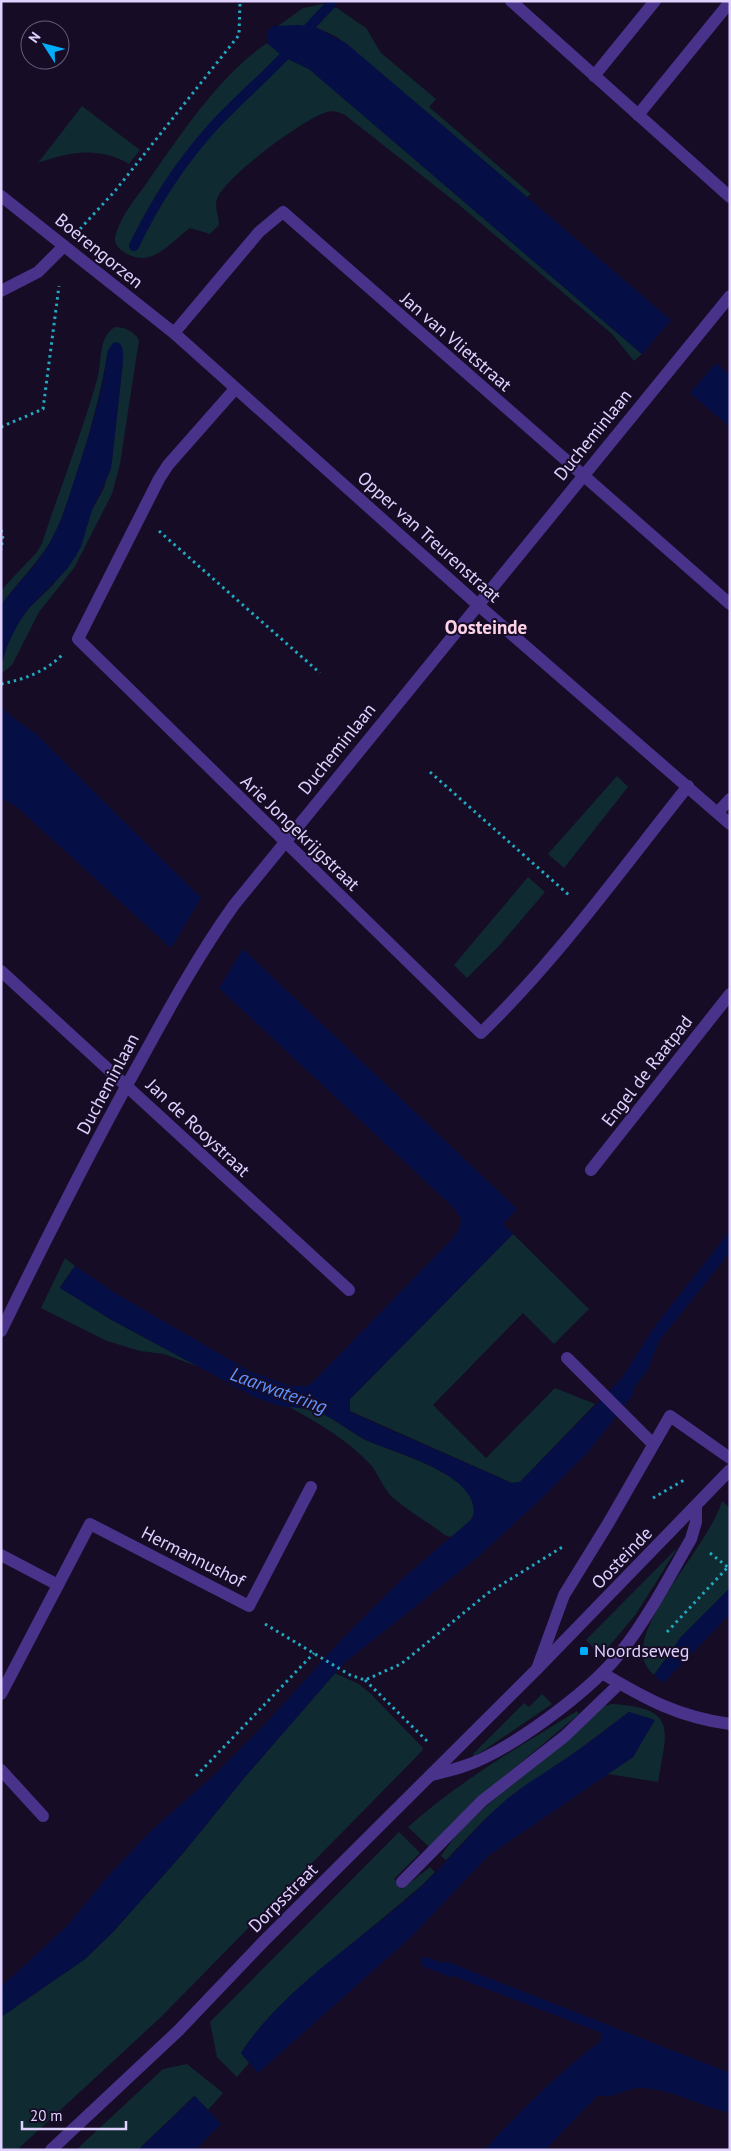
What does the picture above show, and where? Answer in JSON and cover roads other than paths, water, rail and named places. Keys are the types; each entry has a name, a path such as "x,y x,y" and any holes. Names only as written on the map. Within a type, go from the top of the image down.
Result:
{"street":[{"path":"511,1 730,197"},
{"path":"594,76 655,1"},
{"path":"638,115 730,2"},
{"name":"Boerengorzen","path":"1,196 174,333"},
{"name":"Jan van Vlietstraat","path":"174,333 259,232 283,212 730,604"},
{"path":"1,292 38,272 64,246"},
{"name":"Ducheminlaan","path":"1,1331 126,1086 187,976 217,929 284,842 730,296"},
{"name":"Opper van Treurenstraat","path":"174,333 477,604 730,824"},
{"name":"Arie Jongekrijgstraat","path":"236,389 168,465 140,515 78,639 481,1033 528,985 688,786"},
{"path":"718,812 730,799"},
{"name":"Jan de Rooystraat","path":"1,971 348,1290"},
{"name":"Engel de Raatpad","path":"591,1170 730,994"},
{"path":"567,1358 653,1444"},
{"path":"537,1669 564,1595 609,1522 670,1416 730,1458"},
{"name":"Oosteinde","path":"537,1669 730,1470"},
{"name":"Hermannushof","path":"1,1694 90,1524 249,1606 311,1487"},
{"path":"432,1775 474,1763 506,1746 578,1694 602,1674 633,1636 691,1539 696,1522 696,1506"},
{"path":"1,1555 58,1585"},
{"name":"Dorpsstraat","path":"51,2150 178,2030 263,1942 537,1669"},
{"path":"602,1674 674,1712 730,1724"},
{"path":"402,1882 482,1801 571,1731 619,1684"},
{"path":"1,1770 43,1816"}],"water":[{"path":"299,25 315,27 346,43 671,320 642,354 309,69 284,57 267,43 267,32 273,26"},
{"path":"118,342 122,348 123,361 111,469 92,510 81,547 68,568 29,608 19,622 7,646 1,666 1,605 37,562 50,543 62,518 90,432 102,388 108,350 113,343"},
{"path":"716,363 730,375 730,427 690,393"},
{"path":"1,706 12,717 35,733 201,898 171,948 17,807 1,798"},
{"name":"Laarwatering","path":"243,949 517,1209 503,1224 513,1234 350,1399 350,1412 511,1483 520,1482 622,1378 655,1326 730,1231 730,1252 659,1341 648,1369 634,1388 633,1395 587,1453 479,1556 344,1663 245,1777 184,1852 113,1932 85,1959 1,2017 1,1987 68,1925 109,1875 152,1830 213,1776 265,1724 344,1637 400,1581 473,1518 473,1503 465,1490 453,1479 437,1469 364,1439 318,1412 276,1405 251,1395 110,1319 60,1288 75,1266 115,1293 251,1372 290,1386 306,1386 312,1383 454,1237 460,1227 461,1219 454,1208 219,988"},
{"path":"730,1588 730,1614 663,1683 654,1675 681,1637"},
{"path":"629,1712 655,1720 633,1757 488,1856 411,1937 258,2073 241,2053 280,2006 325,1965 421,1887 506,1800 586,1745"},
{"path":"448,1962 730,2073 730,2113 654,2089 637,2088 610,2096 598,2095 545,2150 485,2150 540,2092 601,2041 602,2033 443,1972 440,1968 442,1963"},
{"path":"195,2096 221,2124 195,2150 138,2150"}],"waterway":[{"path":"301,36 331,4"},
{"path":"134,246 159,199 199,143 221,118 292,48"},
{"path":"426,1962 451,1972"}],"place":[{"name":"Noordseweg","path":"584,1651"}],"district":[{"name":"Oosteinde","path":"486,627"}]}
